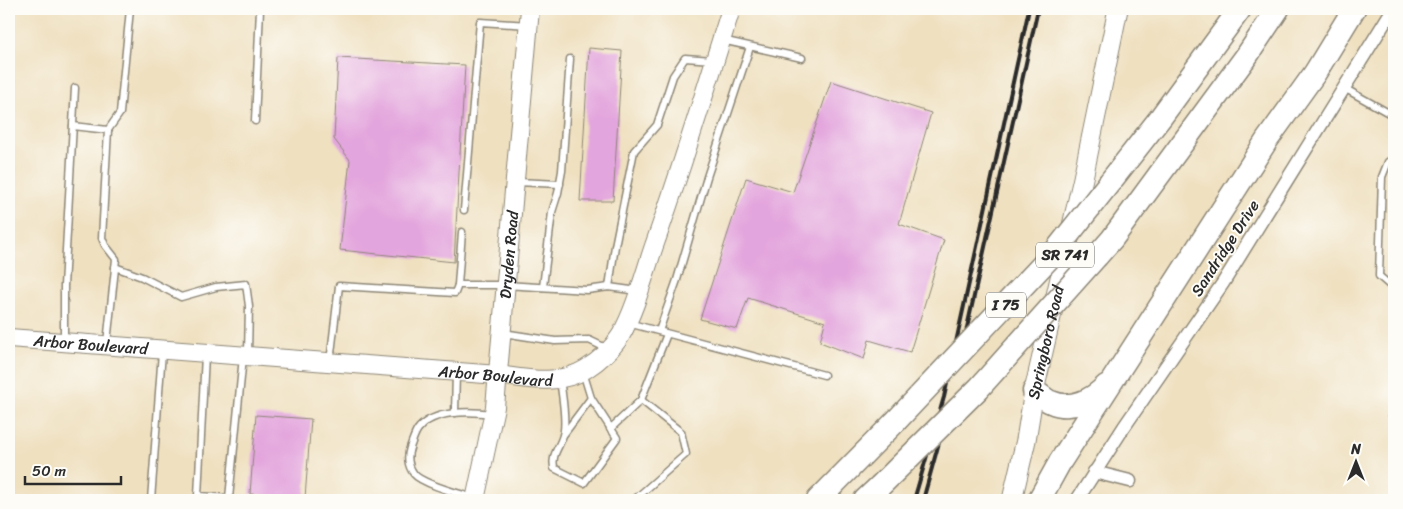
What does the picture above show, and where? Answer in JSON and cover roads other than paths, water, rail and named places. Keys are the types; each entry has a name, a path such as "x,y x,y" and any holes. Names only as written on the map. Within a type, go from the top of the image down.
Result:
{"highway":[{"name":"I 75","path":"818,500 895,422 1053,254 1161,118 1240,9"},
{"name":"I 75","path":"877,495 979,388 1097,256 1123,224 1248,54 1278,9"},
{"path":"1039,500 1060,462 1267,140 1315,73 1354,9"},
{"path":"1034,391 1050,402 1063,406 1075,404 1094,396 1116,376"}],"main road":[{"name":"Springboro Road","path":"1012,500 1118,9"}],"street":[{"name":"Arbor Boulevard","path":"9,338 543,380 568,378 601,358 620,336 626,323 665,213 731,9"},
{"name":"Sandridge Drive","path":"1077,500 1094,472 1223,283 1393,9"},
{"name":"Dryden Road","path":"475,499 494,414 516,182 529,17"},
{"path":"1094,472 1130,481"}],"lane":[{"path":"107,346 116,258 105,245 102,238 108,130 120,113 130,9"},
{"path":"255,121 260,9"},
{"path":"464,210 480,22 529,17"},
{"path":"721,40 802,58"},
{"path":"659,332 750,47"},
{"path":"609,287 615,246 634,151 656,125 673,76 685,58 714,60"},
{"path":"543,287 552,212 560,184 568,112 570,59"},
{"path":"64,343 64,286 75,88"},
{"path":"1344,88 1394,116"},
{"path":"73,126 108,130"},
{"path":"1394,158 1388,162 1382,177 1379,276 1394,289"},
{"path":"516,182 560,184"},
{"path":"330,363 339,286 455,293 458,285 462,232"},
{"path":"115,267 142,277 181,297 216,287 246,284 249,306 246,357 229,498 198,496 205,354"},
{"path":"458,285 505,285 587,290 609,287 638,291"},
{"path":"626,323 824,375"},
{"path":"1394,325 1392,415 1394,415"},
{"path":"501,333 555,341 589,340 609,350"},
{"path":"610,429 641,400 667,334"},
{"path":"151,500 162,350"},
{"path":"582,371 591,398 617,438 584,482 554,468 553,462 555,450 564,434 591,398"},
{"path":"455,413 456,373"},
{"path":"560,379 563,399 564,434"},
{"path":"634,500 686,454 681,432 641,400"},
{"path":"475,499 445,490 415,476 409,465 408,454 418,429 427,420 455,413 494,414"}],"railway":[{"path":"914,500 944,397 1029,9"},
{"path":"958,368 1038,9"},
{"path":"923,500 945,421"}]}
